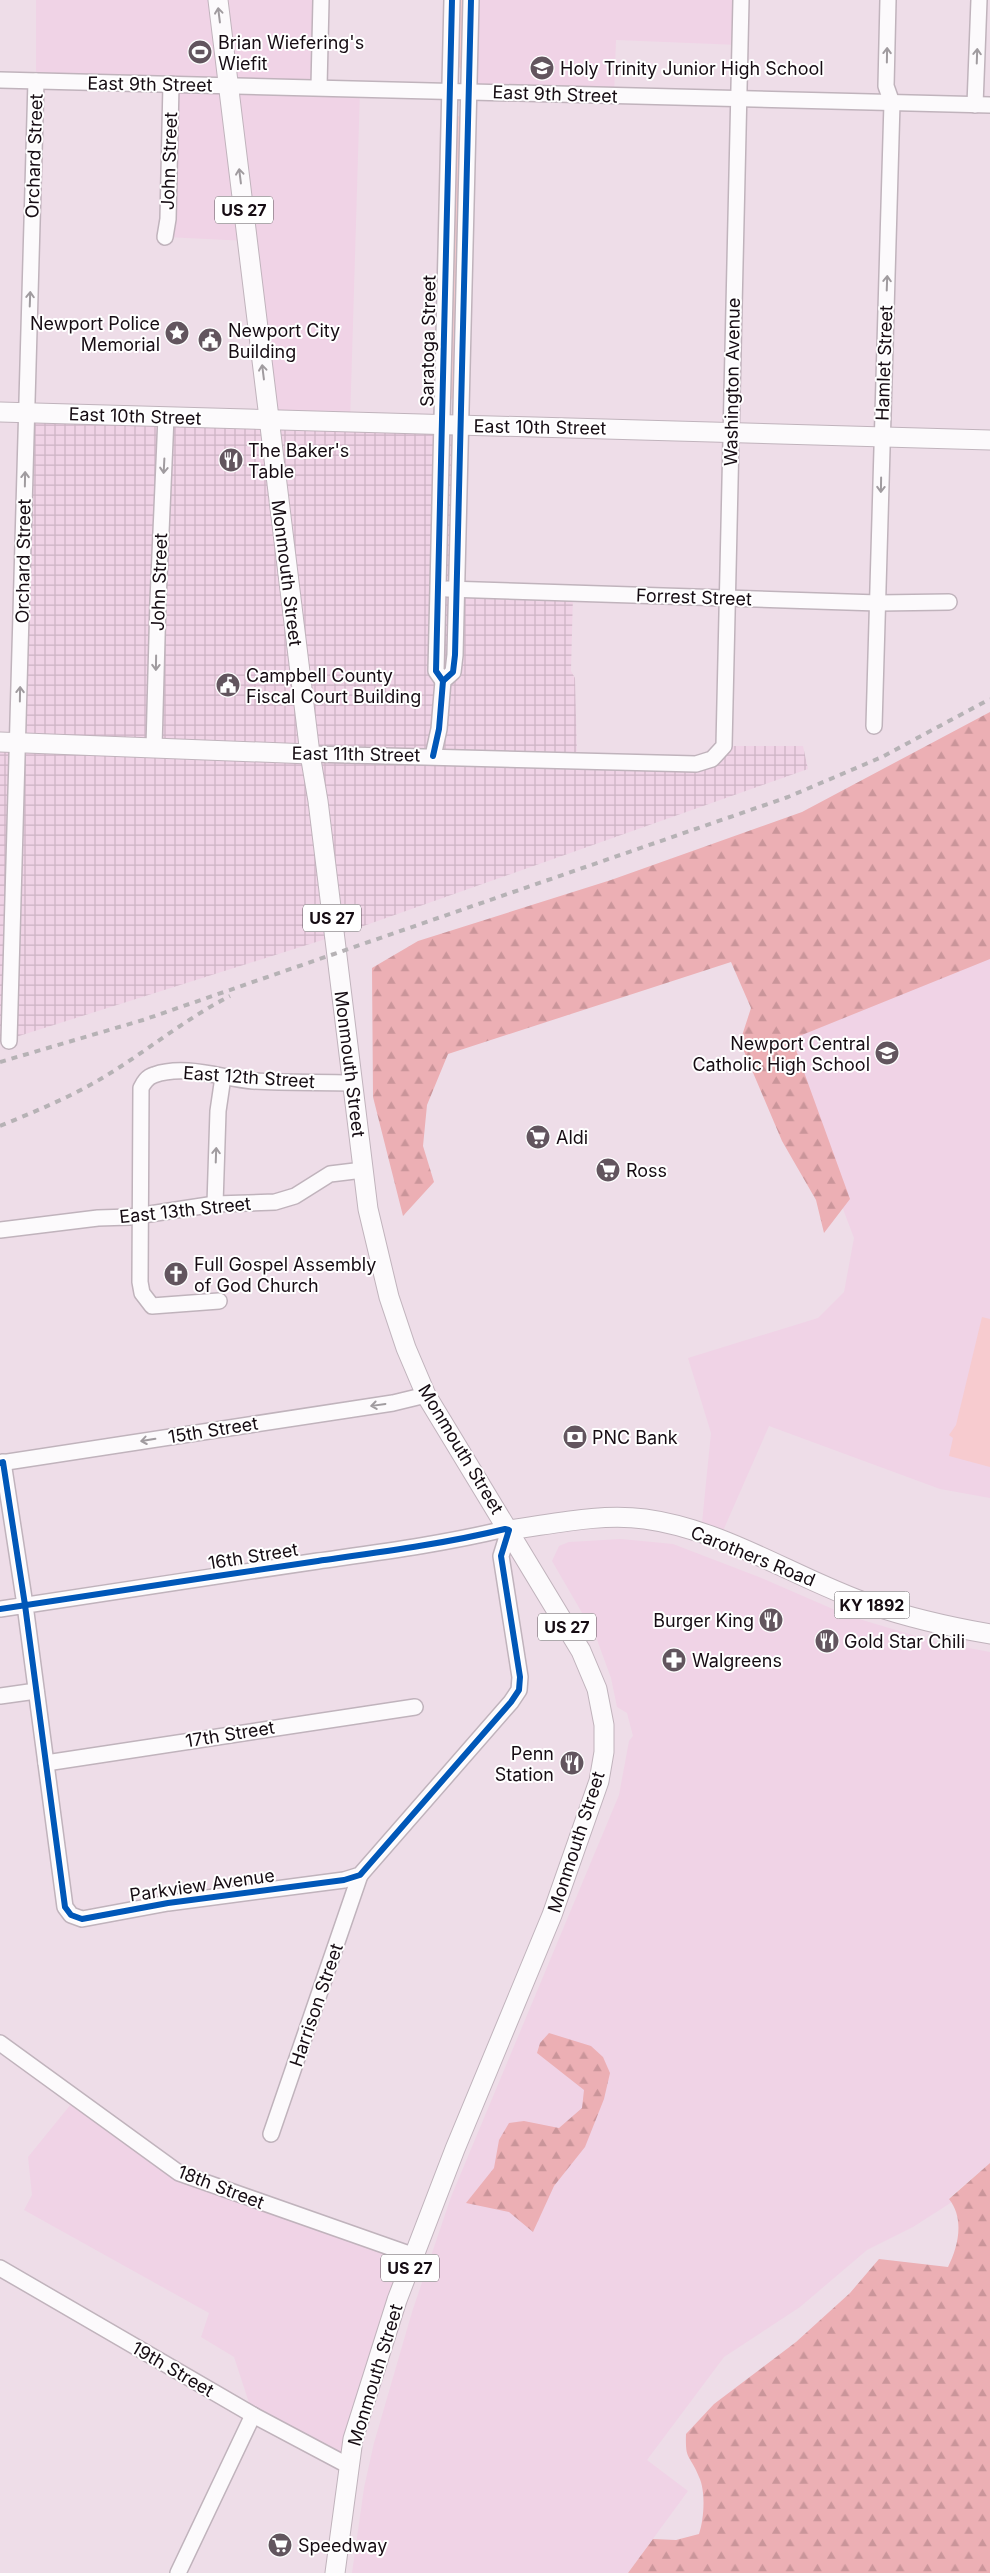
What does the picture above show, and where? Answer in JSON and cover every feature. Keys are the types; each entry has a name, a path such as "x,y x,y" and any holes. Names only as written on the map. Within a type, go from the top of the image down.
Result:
{"main road":[{"name":"Monmouth Street","path":"218,0 268,421 310,754 318,801 368,1210 389,1297 406,1348 426,1395 583,1655 597,1689 604,1725 604,1752 598,1787 566,1880 544,1934 525,1950 483,2056 485,2075 397,2300 357,2425 349,2466 335,2573"},
{"name":"East 10th Street","path":"0,412 460,426 732,431 990,440"},
{"name":"East 11th Street","path":"0,742 310,754"},
{"name":"Carothers Road","path":"509,1530 592,1518 618,1517 663,1522 719,1540 871,1605 946,1626 990,1634"}],"street":[{"path":"319,87 321,0"},
{"name":"Saratoga Street","path":"444,681 436,671 452,0"},
{"name":"Saratoga Street","path":"433,756 439,729 444,681 453,672 457,590 471,0"},
{"name":"Washington Avenue","path":"712,759 724,746 741,0"},
{"name":"Hamlet Street","path":"874,726 892,103 886,86 888,0"},
{"path":"979,0 983,105"},
{"name":"East 9th Street","path":"0,80 983,105"},
{"name":"Orchard Street","path":"9,1041 19,743 36,81"},
{"name":"John Street","path":"165,237 168,218 171,84"},
{"name":"John Street","path":"154,747 166,418"},
{"name":"Forrest Street","path":"438,589 878,603 949,602"},
{"name":"East 11th Street","path":"310,754 696,764 712,759"},
{"name":"East 12th Street","path":"139,1215 141,1088 148,1078 155,1074 180,1072 255,1081 352,1082"},
{"path":"215,1204 218,1111 224,1077"},
{"name":"East 13th Street","path":"0,1230 187,1210 215,1204 275,1202 295,1196 330,1174 363,1170"},
{"path":"139,1215 140,1282 142,1293 152,1306 219,1301"},
{"name":"15th Street","path":"1,1463 393,1403 426,1395"},
{"name":"Parkview Avenue","path":"1,1463 25,1604 46,1763 53,1835 64,1907 76,1918 344,1880 360,1875"},
{"path":"360,1875 517,1695 520,1685 519,1657 501,1556 509,1530"},
{"name":"16th Street","path":"0,1608 455,1542 509,1530"},
{"path":"0,1696 36,1691"},
{"name":"17th Street","path":"46,1763 415,1707"},
{"name":"Harrison Street","path":"271,2134 360,1875"},
{"name":"18th Street","path":"0,2043 179,2173 415,2256"},
{"name":"19th Street","path":"0,2268 253,2415 349,2466"},
{"path":"178,2573 253,2415"}],"shaded area":[{"path":"36,0 321,0 319,87 360,89 350,423 268,421 248,241 165,237 171,85 36,81"},
{"path":"459,0 466,0 461,69 457,65"},
{"name":"Holy Trinity Junior High School","path":"471,0 741,0 739,45 616,40 614,96 468,92"},
{"path":"457,115 462,119 455,395 450,401"},
{"path":"27,412 460,426 457,590 573,594 571,671 575,678 577,759 696,764 724,746 803,746 808,769 335,936 0,1042 0,742 19,743"},
{"name":"Newport Central Catholic High School","path":"990,731 990,1498 940,1489 769,1426 719,1540 701,1533 711,1433 688,1358 818,1318 844,1292 854,1238 714,868"},
{"path":"982,1317 990,1319 990,1467 949,1456 953,1438 949,1435 956,1425"},
{"path":"621,1539 673,1544 759,1577 849,1616 936,1642 990,1652 990,2163 949,2198 952,2202 913,2227 867,2250 800,2307 724,2357 647,2460 688,2491 628,2573 352,2573 364,2488 374,2443 412,2312 451,2197 619,1795 629,1741 633,1736 627,1713 617,1707 611,1678 596,1637 552,1561 559,1546 569,1542"},
{"path":"76,2098 179,2173 415,2256 349,2466 253,2415 234,2357 201,2337 209,2313 24,2210 32,2195 28,2157"}],"green space":[{"path":"990,712 990,959 792,1039 850,1199 824,1233 816,1200 782,1141 740,1042 751,1008 731,962 448,1054 427,1105 423,1146 434,1182 403,1216 373,1097 372,968 418,941 611,880 802,812"},
{"path":"549,2033 591,2046 603,2057 610,2073 604,2099 585,2147 554,2186 533,2232 509,2212 466,2203 494,2168 499,2140 509,2123 524,2121 559,2128 582,2108 584,2090 537,2053 540,2043"},
{"path":"990,2163 990,2573 628,2573 653,2539 676,2540 699,2534 703,2514 703,2490 696,2470 687,2454 686,2434 714,2404 796,2342 850,2293 879,2259 948,2267 955,2251 958,2233 957,2215 949,2199"}],"railway":[{"path":"0,1062 143,1020 788,797 882,757 990,699"},
{"path":"0,1126 92,1084 197,1015 230,996"}],"cycle path":[{"path":"443,681 436,671 452,0"},
{"path":"433,756 439,729 443,681 453,672 455,655 471,0"},
{"path":"0,1463 3,1462 25,1605 65,1907 71,1915 82,1919 168,1903 344,1880 360,1875 511,1702 519,1690 520,1677 501,1556 509,1530 505,1529 412,1547 119,1591 40,1603 0,1609"}],"place":[{"name":"Brian Wiefering's Wiefit","path":"200,52"},
{"name":"Holy Trinity Junior High School","path":"542,68"},
{"name":"Newport Police Memorial","path":"177,333"},
{"name":"Newport City Building","path":"210,340"},
{"name":"The Baker's Table","path":"231,460"},
{"name":"Campbell County Fiscal Court Building","path":"228,685"},
{"name":"Newport Central Catholic High School","path":"887,1053"},
{"name":"Aldi","path":"538,1137"},
{"name":"Ross","path":"608,1170"},
{"name":"Full Gospel Assembly of God Church","path":"176,1274"},
{"name":"PNC Bank","path":"575,1437"},
{"name":"Burger King","path":"771,1620"},
{"name":"Gold Star Chili","path":"827,1641"},
{"name":"Walgreens","path":"674,1660"},
{"name":"Penn Station","path":"572,1763"},
{"name":"Speedway","path":"280,2545"}]}
